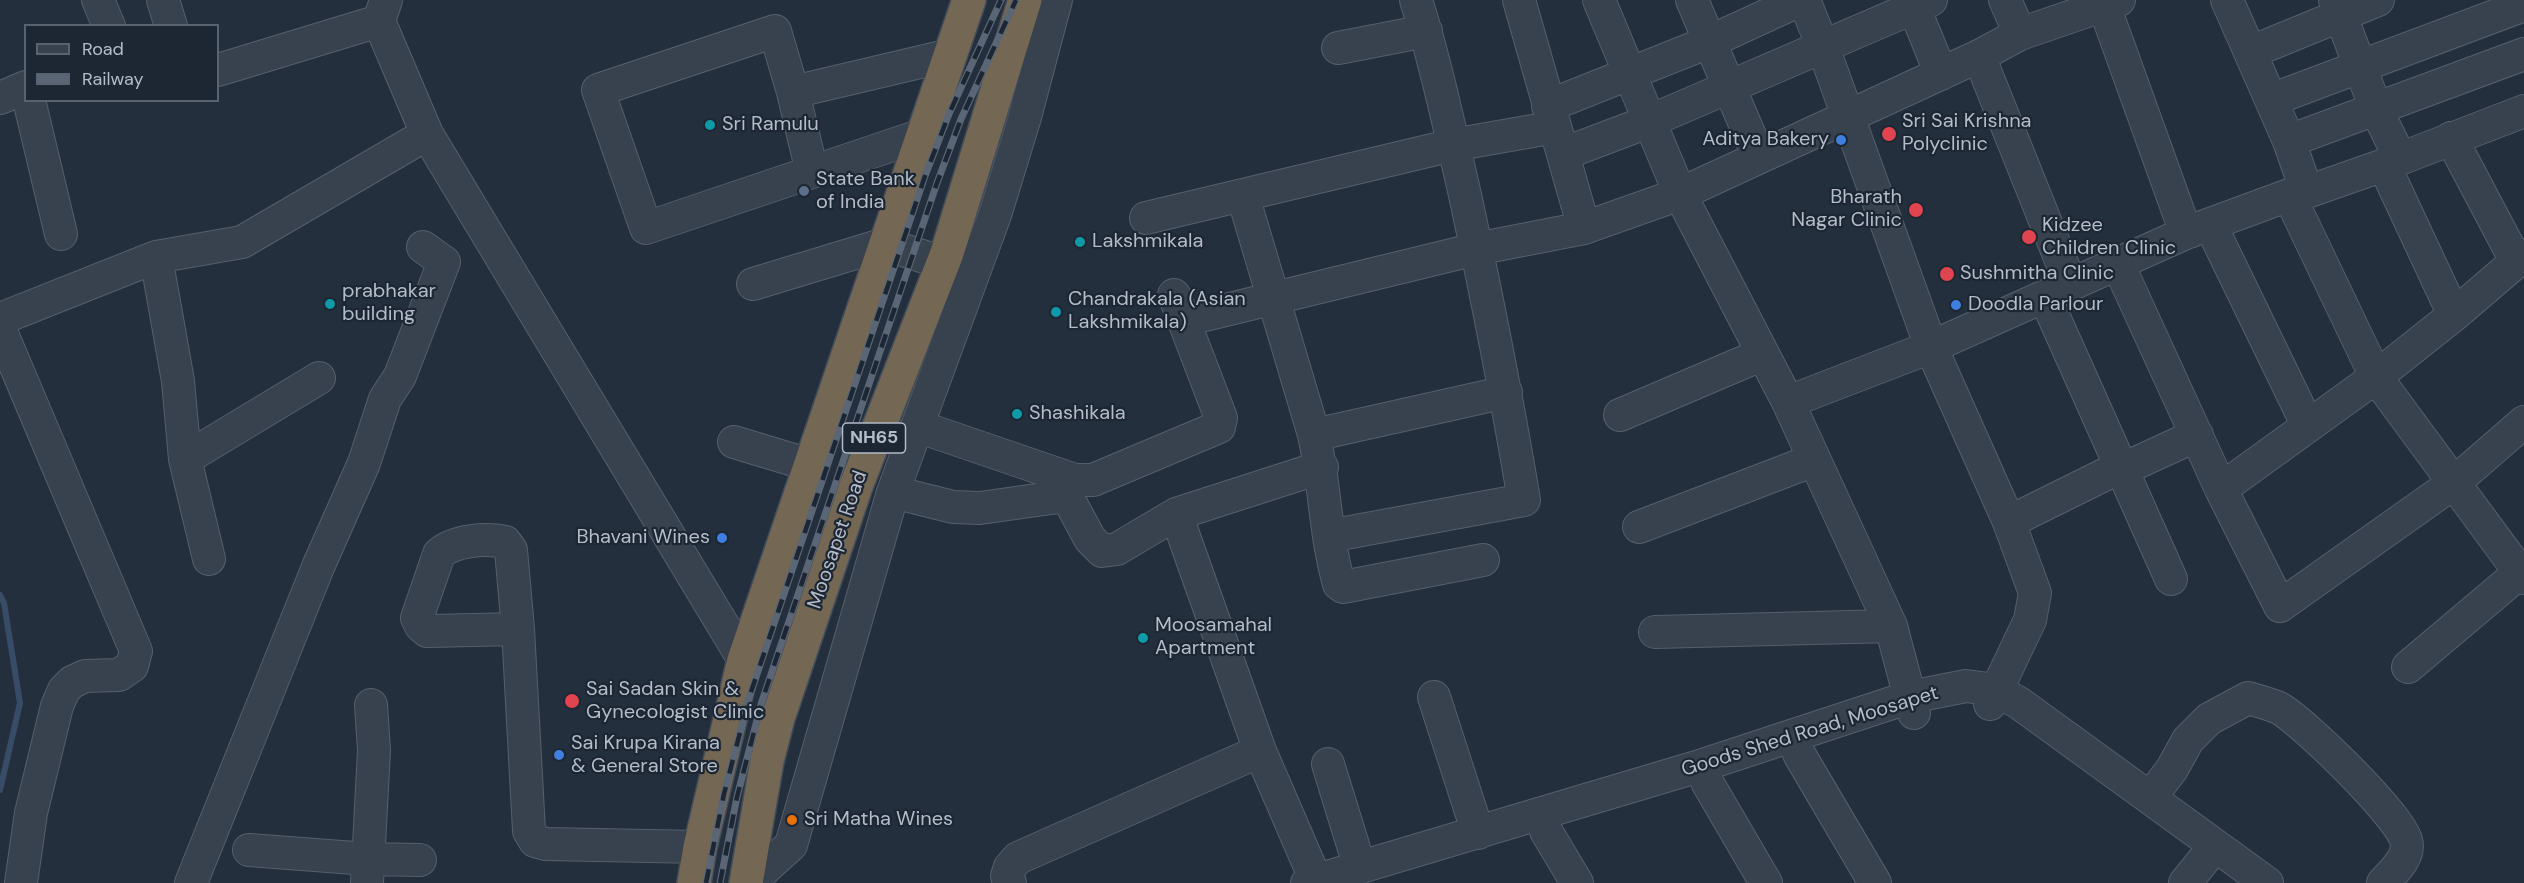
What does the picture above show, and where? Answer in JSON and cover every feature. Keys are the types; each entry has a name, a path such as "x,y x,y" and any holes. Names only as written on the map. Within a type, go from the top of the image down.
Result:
{"highway":[{"name":"NH65","path":"694,883 700,847 744,660 969,0"},
{"name":"Moosapet Road","path":"748,883 767,761 778,718 856,486 943,263 1024,0"}],"street":[{"path":"98,0 108,24"},
{"path":"163,0 170,24"},
{"path":"748,883 791,845 893,492 995,215 1025,117 1056,0"},
{"path":"1329,536 1524,501 1506,392 1454,145 1426,31 1416,0"},
{"path":"1519,0 1584,228"},
{"path":"1599,0 1680,194 1788,402 1891,626 1912,705"},
{"path":"1692,0 1759,157"},
{"path":"1555,129 1631,73 1709,42 1802,0 1823,47 1931,347 2009,522 2035,593 2030,620 1993,697"},
{"path":"2005,0 2020,34"},
{"path":"2227,0 2289,141 2298,194 2376,377 2522,573 2408,667"},
{"path":"2251,52 2338,7 2378,0"},
{"path":"1146,218 1454,145 1555,129 1650,122 1823,47 1918,2 1941,74"},
{"path":"1205,315 1476,249 1584,228 1680,194 1848,118 2020,34 2108,2 2198,228 2308,426"},
{"path":"2271,100 2524,5"},
{"path":"2338,7 2376,109 2392,161 2454,315"},
{"path":"219,70 382,10 427,134 744,660"},
{"path":"812,172 793,92 775,31 598,90 646,228 922,135"},
{"path":"1338,48 1426,31"},
{"path":"2289,141 2524,54"},
{"path":"793,92 950,56"},
{"path":"1979,56 2057,290 2121,470 2171,579"},
{"path":"0,98 24,88"},
{"path":"29,102 61,234"},
{"path":"1788,402 1931,347 2198,228 2392,161 2524,111"},
{"path":"0,319 156,257 242,242 427,134"},
{"path":"2221,489 2376,377 2454,315 2520,258 2451,138"},
{"path":"1243,196 1322,467 1329,536 1339,584 1343,587 1484,560"},
{"path":"753,284 885,244 943,263"},
{"path":"192,883 318,567 364,463 385,399 400,376 434,291 444,262 423,247"},
{"path":"156,257 178,381 185,459 209,558"},
{"path":"2118,264 2221,489 2280,606 2455,482 2524,422"},
{"path":"916,426 1075,480 1093,480 1219,427 1221,418 1174,295"},
{"path":"0,329 10,383 136,651 132,666 119,675 85,676 72,682 64,690 57,706 31,813 21,883"},
{"path":"1620,415 1763,354"},
{"path":"185,459 319,378"},
{"path":"1314,435 1506,392"},
{"path":"2009,522 2108,473 2121,470 2197,435"},
{"path":"734,442 810,465"},
{"path":"1639,527 1814,460"},
{"path":"893,492 953,507 980,508 1058,497 1069,500 1090,539 1102,551 1117,549 1176,514 1322,467"},
{"path":"1176,514 1260,751 1313,882"},
{"path":"829,568 881,539"},
{"path":"1655,632 1891,626"},
{"path":"518,629 529,831 535,841 546,844 700,847"},
{"path":"1434,697 1478,833"},
{"name":"Goods Shed Road, Moosapet","path":"1993,697 2011,716 2201,863 2236,883"},
{"name":"Goods Shed Road, Moosapet","path":"1369,875 1478,833 1770,744 1912,705 1993,697 2019,703 2150,798 2201,863 2267,883"},
{"path":"2150,798 2172,770 2188,740 2209,719 2248,698 2279,709 2339,758 2389,814 2406,840 2407,853 2383,883"},
{"path":"367,871 374,750 371,705"},
{"name":"Goods Shed Road, Moosapet","path":"1313,882 1369,875 1546,831 1800,754 1912,705"},
{"path":"1010,883 1007,876 1018,858 1260,751"},
{"path":"1800,754 1875,883"},
{"path":"1328,764 1369,875"},
{"path":"1707,782 1766,883"},
{"path":"1546,831 1577,883"},
{"path":"249,850 367,871 420,861"}],"waterway":[{"path":"0,595 4,603 20,703 0,790"}],"railway":[{"path":"706,883 724,794 749,698 925,176 949,114 1001,0"},
{"path":"720,883 737,797 762,701 937,183 961,119 1016,0"}],"place":[{"name":"Sri Ramulu","path":"710,125"},
{"name":"Sri Sai Krishna Polyclinic","path":"1889,134"},
{"name":"Aditya Bakery","path":"1841,140"},
{"name":"State Bank of India","path":"804,191"},
{"name":"Bharath Nagar Clinic","path":"1916,210"},
{"name":"Kidzee Children Clinic","path":"2029,237"},
{"name":"Lakshmikala","path":"1080,242"},
{"name":"Sushmitha Clinic","path":"1947,274"},
{"name":"prabhakar building","path":"330,304"},
{"name":"Doodla Parlour","path":"1956,305"},
{"name":"Chandrakala (Asian Lakshmikala)","path":"1056,312"},
{"name":"Shashikala","path":"1017,414"},
{"name":"Bhavani Wines","path":"722,538"},
{"name":"Moosamahal Apartment","path":"1143,638"},
{"name":"Sai Sadan Skin & Gynecologist Clinic","path":"572,701"},
{"name":"Sai Krupa Kirana & General Store","path":"559,755"},
{"name":"Sri Matha Wines","path":"792,820"}]}
